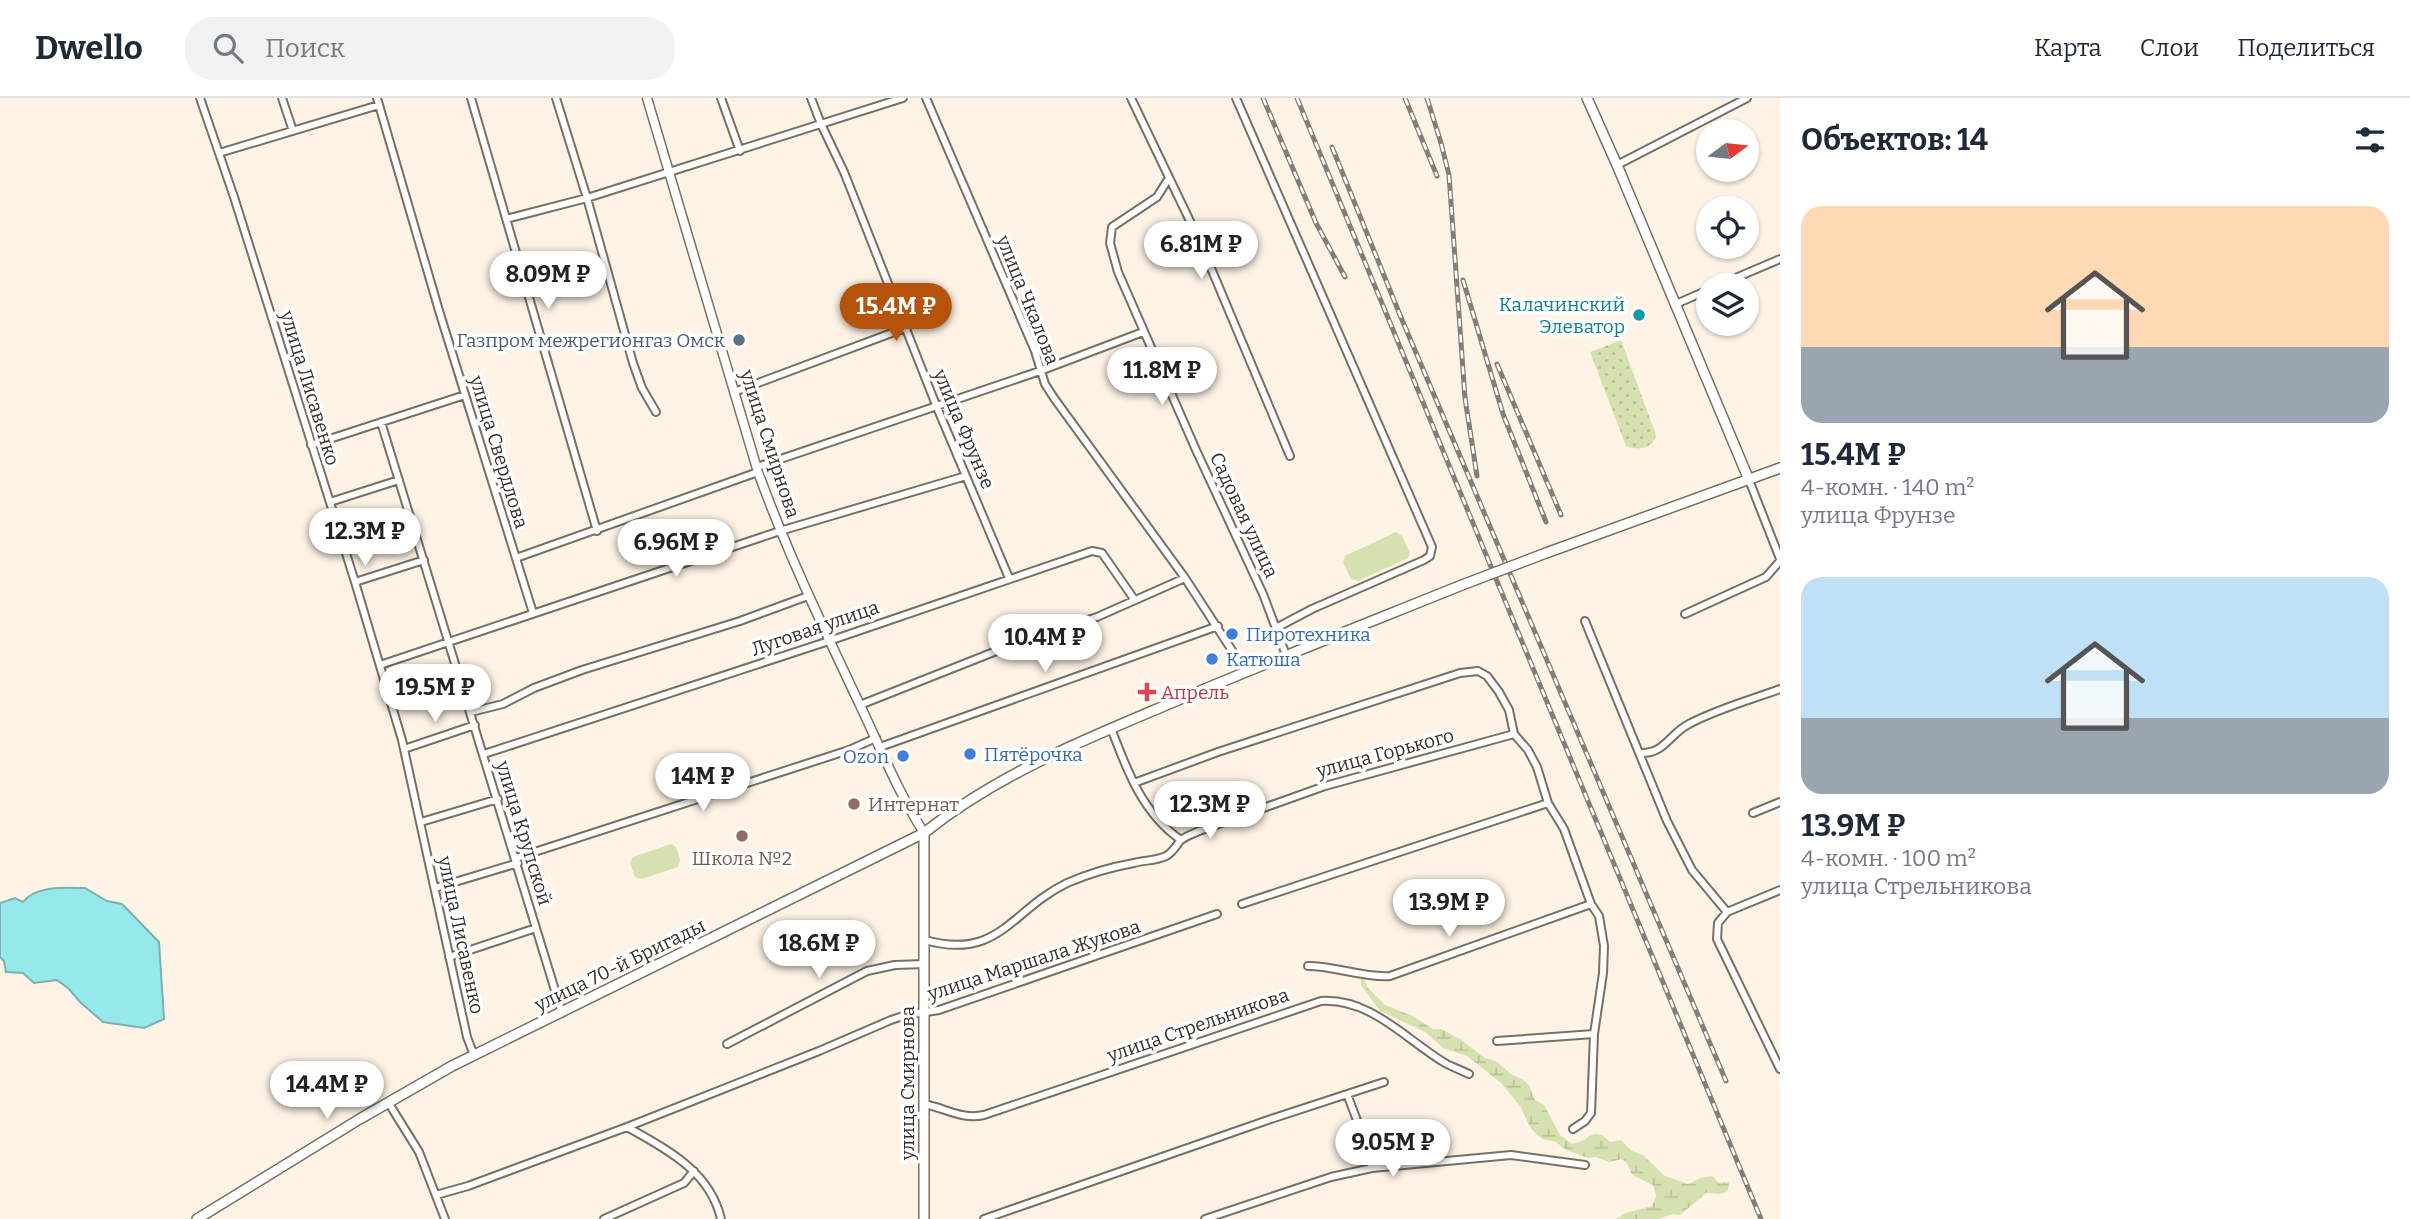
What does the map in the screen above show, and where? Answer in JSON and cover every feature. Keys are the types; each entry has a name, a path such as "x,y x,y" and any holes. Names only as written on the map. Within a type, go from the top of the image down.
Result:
{"main road":[{"path":"1587,98 1749,480"},
{"name":"улица 70-й Бригады","path":"197,1219 388,1102 474,1055 924,833 975,795 1034,764 1111,728 1462,585 1780,468"},
{"name":"улица Смирнова","path":"924,833 924,1219"}],"street":[{"name":"улица Лисавенко","path":"200,98 330,502 404,749 467,1037 474,1055"},
{"path":"282,98 293,131"},
{"path":"471,98 597,531"},
{"path":"555,98 642,388 656,412"},
{"name":"улица Смирнова","path":"647,98 734,392 780,531 903,796 924,833"},
{"path":"721,98 740,151"},
{"name":"улица Фрунзе","path":"811,98 844,172 936,405 1009,578"},
{"path":"506,219 587,198 903,98"},
{"name":"улица Чкалова","path":"926,98 1035,351 1049,391 1185,578 1246,672"},
{"path":"1131,98 1200,242 1290,456"},
{"path":"1236,98 1432,547 1430,556 1424,561 1312,609 1276,628"},
{"path":"1617,165 1747,98"},
{"path":"219,153 378,102"},
{"name":"улица Свердлова","path":"378,102 533,614"},
{"name":"Садовая улица","path":"1169,178 1157,197 1118,222 1110,234 1110,243 1118,272 1143,332 1263,594 1286,655"},
{"path":"1747,273 1780,259"},
{"path":"1676,304 1696,295"},
{"path":"734,392 905,328"},
{"path":"516,558 1143,332"},
{"path":"311,444 465,395"},
{"name":"улица Крупской","path":"381,422 562,1013"},
{"path":"380,666 780,531 966,476"},
{"path":"330,502 399,480"},
{"path":"1685,614 1766,576 1780,560 1749,480"},
{"name":"Луговая улица","path":"484,754 1097,551 1102,553 1134,599"},
{"path":"355,582 424,560"},
{"path":"860,705 1009,646 1097,617 1185,578"},
{"path":"471,712 503,705 534,688 614,659 740,621 808,596"},
{"path":"1585,621 1667,821 1692,870 1727,912"},
{"path":"880,747 1218,626"},
{"path":"1134,783 1218,752 1460,673 1478,671 1487,676 1508,710 1514,734 1528,750 1537,767 1548,803 1564,829 1591,904 1599,916 1604,946 1603,972 1594,1034 1591,1113 1573,1129"},
{"path":"1640,753 1658,751 1676,732 1690,723 1780,689"},
{"path":"404,749 475,725"},
{"path":"1111,728 1134,783 1164,829 1181,840"},
{"name":"улица Горького","path":"925,940 960,947 991,938 1046,895 1065,885 1108,868 1167,856 1181,840 1199,831 1325,786 1514,734"},
{"path":"435,888 849,750 876,738"},
{"path":"421,822 498,799"},
{"path":"1753,813 1780,802"},
{"path":"1242,904 1548,803"},
{"path":"1780,890 1727,912 1718,923 1717,939 1780,1069"},
{"path":"1308,966 1329,966 1390,976 1591,904"},
{"name":"улица Маршала Жукова","path":"436,1195 468,1186 627,1127 891,1020 939,1010 1217,914"},
{"path":"449,957 536,928"},
{"path":"727,1044 867,971 895,965 925,964"},
{"name":"улица Стрельникова","path":"924,1104 964,1117 984,1115 1321,1001 1332,1000 1370,1012 1445,1063 1469,1074"},
{"path":"1497,1041 1594,1034"},
{"path":"984,1219 1384,1082"},
{"path":"1348,1094 1372,1168"},
{"path":"388,1102 412,1137 445,1219"},
{"path":"627,1127 671,1153 694,1171 709,1189 721,1219"},
{"path":"1205,1219 1331,1177 1372,1168 1511,1155 1585,1165"},
{"path":"604,1219 684,1183 694,1171"}],"green space":[{"path":"1621,340 1656,435 1652,443 1644,448 1626,446 1590,352"},
{"path":"1396,532 1402,536 1410,553 1408,558 1358,581 1351,579 1343,563 1345,556"},
{"path":"671,844 676,847 680,860 678,867 642,879 635,877 630,863 633,857"},
{"path":"1361,977 1385,1005 1460,1039 1485,1058 1496,1061 1511,1074 1522,1079 1529,1085 1535,1100 1544,1105 1560,1135 1572,1144 1595,1134 1610,1142 1621,1140 1632,1151 1643,1155 1665,1176 1688,1184 1712,1176 1719,1183 1729,1182 1728,1191 1721,1194 1706,1193 1680,1215 1672,1214 1659,1219 1616,1219 1625,1213 1652,1206 1656,1196 1653,1185 1632,1175 1627,1163 1622,1159 1609,1162 1596,1157 1588,1158 1566,1150 1556,1142 1542,1139 1531,1129 1520,1106 1501,1083 1467,1056 1443,1048 1425,1032 1380,1011 1361,985"}],"water":[{"path":"85,888 107,901 122,904 159,942 164,1019 144,1028 103,1022 57,980 34,983 23,973 6,972 4,961 0,957 0,903 15,898 23,902 43,890"}],"railway":[{"path":"1263,98 1316,223 1345,277"},
{"path":"1297,98 1761,1219"},
{"path":"1405,98 1437,176"},
{"path":"1427,98 1449,175 1465,398 1477,476"},
{"path":"1332,147 1400,315 1726,1081"},
{"path":"1463,280 1503,414 1546,522"},
{"path":"1497,364 1561,515"}],"place":[{"name":"Калачинский Элеватор","path":"1639,315"},
{"name":"Газпром межрегионгаз Омск","path":"739,340"},
{"name":"Пиротехника","path":"1232,634"},
{"name":"Катюша","path":"1212,659"},
{"name":"Апрель","path":"1147,692"},
{"name":"Пятёрочка","path":"970,754"},
{"name":"Ozon","path":"903,756"},
{"name":"Интернат","path":"854,804"},
{"name":"Школа №2","path":"742,836"}]}
